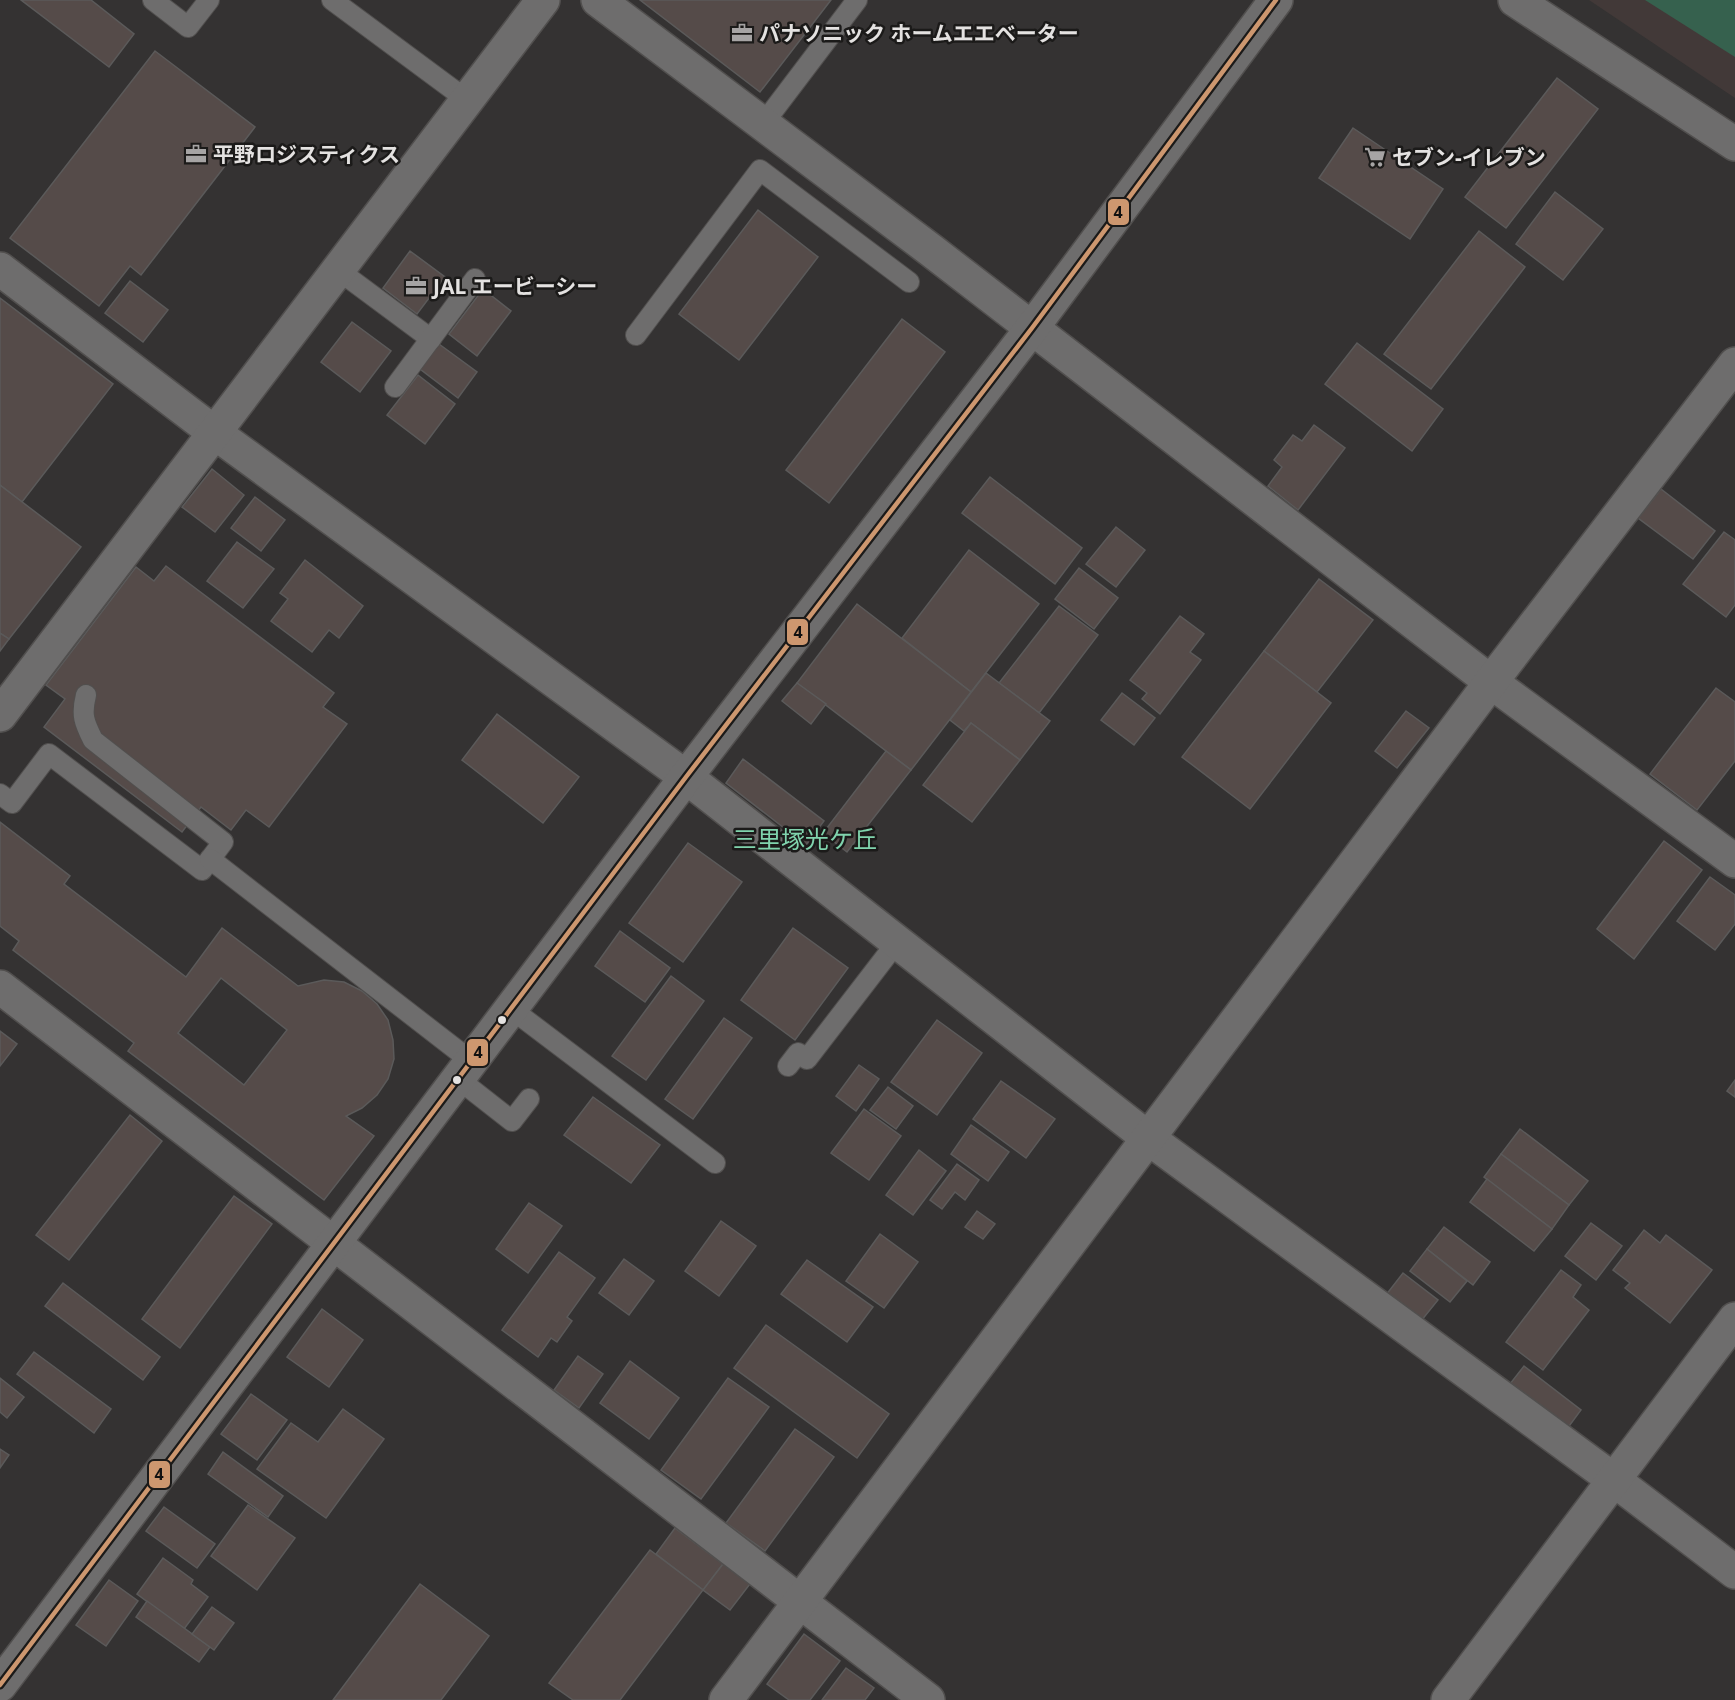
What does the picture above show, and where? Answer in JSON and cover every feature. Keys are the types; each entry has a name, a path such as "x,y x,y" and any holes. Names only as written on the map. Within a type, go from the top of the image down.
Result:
{"street":[{"path":"2,710 543,0"},
{"path":"598,0 1032,328 1491,682 1735,861"},
{"path":"0,1685 510,1008 1032,328 1276,0"},
{"path":"1515,0 1735,144"},
{"path":"0,269 215,433 686,777 1148,1138 1614,1480 1735,1572"},
{"path":"726,1700 1491,682 1735,364"},
{"path":"0,987 928,1700"},
{"path":"1448,1700 1735,1319"}],"lane":[{"path":"153,0 188,27 209,0"},
{"path":"332,0 467,100"},
{"path":"763,124 857,0"},
{"path":"636,335 760,170 909,282"},
{"path":"338,270 430,339"},
{"path":"395,387 475,279"},
{"path":"0,794 12,803 49,754 202,870 223,842 93,740 84,722 83,708 86,695"},
{"path":"210,859 464,1070 512,1120 529,1099"},
{"path":"788,1066 798,1053 807,1059 897,942"},
{"path":"510,1008 715,1163"}],"shaded area":[{"path":"1589,0 1735,0 1735,98"}],"green space":[{"path":"1645,0 1735,0 1735,57"}],"building":[{"path":"21,0 91,0 134,34 109,67"},
{"path":"640,0 831,0 760,92"},
{"path":"155,51 255,127 141,275 130,266 99,306 10,238"},
{"path":"1557,78 1598,109 1506,228 1465,197"},
{"path":"1353,128 1443,189 1410,239 1319,178"},
{"path":"1555,192 1603,229 1563,280 1516,244"},
{"path":"758,210 818,257 739,360 679,314"},
{"path":"1479,231 1525,267 1431,389 1384,354"},
{"path":"410,251 445,277 417,314 383,288"},
{"path":"130,281 168,310 143,342 105,313"},
{"path":"483,289 511,311 477,356 449,334"},
{"path":"0,298 113,384 22,502 0,485"},
{"path":"902,319 945,352 829,503 786,470"},
{"path":"352,322 391,351 360,392 321,362"},
{"path":"1357,343 1443,409 1412,451 1325,384"},
{"path":"439,344 477,372 458,398 420,369"},
{"path":"418,375 455,404 425,444 387,415"},
{"path":"1314,425 1345,448 1298,510 1268,486 1282,467 1274,460 1293,435 1302,441"},
{"path":"212,469 244,495 215,532 182,507"},
{"path":"990,477 1082,548 1055,584 962,513"},
{"path":"0,485 81,547 9,639 0,633"},
{"path":"1661,489 1715,531 1693,559 1638,518"},
{"path":"255,497 285,520 261,551 231,528"},
{"path":"1116,527 1145,550 1116,587 1086,564"},
{"path":"1724,532 1735,540 1735,605 1726,617 1683,584"},
{"path":"237,542 274,569 243,608 207,581"},
{"path":"969,550 1039,604 971,692 902,638"},
{"path":"305,560 363,606 339,638 329,630 312,652 271,621 288,599 280,593"},
{"path":"166,566 334,693 323,707 347,724 269,827 246,810 231,830 201,807 182,832 44,727 65,699 46,685 136,567 154,581"},
{"path":"1079,568 1118,598 1094,629 1055,599"},
{"path":"1319,579 1373,620 1317,692 1264,651"},
{"path":"857,604 971,692 911,770 797,683"},
{"path":"1059,606 1098,635 1039,713 999,683"},
{"path":"1180,616 1204,634 1190,652 1201,660 1160,714 1142,699 1147,693 1130,680"},
{"path":"0,633 9,639 0,651"},
{"path":"1264,651 1331,703 1250,809 1182,757"},
{"path":"986,673 1050,721 1020,760 971,723 964,731 950,720"},
{"path":"797,683 826,704 811,724 782,701"},
{"path":"1716,688 1735,702 1735,761 1697,810 1650,774"},
{"path":"1122,693 1155,718 1134,745 1101,720"},
{"path":"1406,711 1429,728 1397,768 1375,751"},
{"path":"497,714 579,777 543,823 462,760"},
{"path":"971,723 1020,760 972,822 923,785"},
{"path":"886,751 911,770 847,852 823,833"},
{"path":"743,759 824,821 806,845 726,783"},
{"path":"0,822 70,876 64,884 186,977 222,928 298,986 324,980 344,982 362,991 377,1004 388,1020 393,1040 394,1059 388,1079 377,1095 362,1108 346,1116 374,1136 324,1200 128,1051 134,1043 13,950 19,941 0,926","holes":["221,978 287,1030 244,1085 178,1033"]},
{"path":"1664,841 1702,870 1634,959 1597,929"},
{"path":"688,843 742,882 683,962 629,923"},
{"path":"1710,877 1735,895 1735,924 1715,950 1677,921"},
{"path":"793,928 848,968 795,1040 741,1000"},
{"path":"620,931 670,968 645,1002 595,966"},
{"path":"671,976 704,1001 646,1080 612,1056"},
{"path":"724,1018 752,1038 693,1119 665,1099"},
{"path":"937,1020 982,1053 937,1115 891,1082"},
{"path":"0,1031 17,1044 0,1066"},
{"path":"859,1065 879,1079 856,1111 836,1096"},
{"path":"1735,1080 1735,1097 1727,1091"},
{"path":"1001,1081 1055,1119 1026,1158 973,1119"},
{"path":"888,1087 913,1106 896,1129 870,1110"},
{"path":"593,1097 660,1145 631,1183 564,1135"},
{"path":"864,1109 901,1136 869,1180 831,1153"},
{"path":"130,1115 162,1141 69,1260 36,1235"},
{"path":"971,1125 1009,1152 988,1181 951,1154"},
{"path":"1520,1129 1588,1181 1569,1205 1501,1154"},
{"path":"919,1150 946,1171 913,1215 886,1195"},
{"path":"1501,1154 1569,1205 1552,1229 1484,1177"},
{"path":"957,1164 979,1180 965,1200 955,1192 942,1209 930,1200"},
{"path":"1487,1179 1552,1229 1534,1251 1470,1202"},
{"path":"234,1196 272,1224 180,1348 142,1319"},
{"path":"529,1203 562,1226 528,1273 496,1249"},
{"path":"977,1211 995,1224 983,1239 965,1227"},
{"path":"721,1221 756,1246 719,1296 685,1271"},
{"path":"1591,1223 1622,1246 1596,1280 1565,1256"},
{"path":"1444,1227 1490,1262 1473,1285 1427,1249"},
{"path":"1644,1230 1660,1243 1666,1235 1712,1270 1670,1323 1625,1288 1630,1283 1613,1270"},
{"path":"880,1234 918,1262 884,1308 846,1281"},
{"path":"1427,1249 1467,1281 1450,1302 1410,1271"},
{"path":"559,1252 595,1278 567,1317 572,1321 557,1342 551,1338 538,1357 502,1330"},
{"path":"624,1259 654,1281 629,1315 599,1293"},
{"path":"807,1260 873,1307 847,1342 781,1294"},
{"path":"1561,1270 1581,1285 1573,1297 1589,1310 1543,1370 1506,1342"},
{"path":"1403,1273 1438,1300 1417,1326 1382,1300"},
{"path":"63,1283 160,1357 143,1380 45,1306"},
{"path":"322,1309 363,1340 329,1387 287,1357"},
{"path":"766,1325 889,1414 857,1458 734,1368"},
{"path":"34,1352 111,1409 94,1433 17,1374"},
{"path":"578,1356 603,1374 579,1408 554,1390"},
{"path":"630,1361 679,1398 649,1439 600,1403"},
{"path":"1524,1366 1581,1410 1564,1433 1506,1389"},
{"path":"0,1378 24,1397 7,1418 0,1412"},
{"path":"728,1378 769,1407 701,1499 661,1470"},
{"path":"251,1394 287,1420 257,1460 221,1434"},
{"path":"343,1409 384,1439 326,1518 257,1469 291,1423 318,1442"},
{"path":"795,1429 834,1457 765,1551 726,1523"},
{"path":"0,1449 9,1455 0,1468"},
{"path":"223,1452 283,1496 268,1517 208,1474"},
{"path":"248,1505 295,1538 257,1590 211,1556"},
{"path":"164,1507 215,1544 197,1568 146,1531"},
{"path":"675,1528 723,1564 703,1590 656,1554"},
{"path":"650,1550 703,1590 620,1700 573,1700 549,1683"},
{"path":"163,1558 193,1580 191,1584 208,1597 184,1629 137,1594"},
{"path":"723,1564 750,1584 730,1610 703,1590"},
{"path":"109,1580 138,1601 106,1646 76,1625"},
{"path":"420,1584 489,1636 441,1700 333,1700"},
{"path":"147,1601 210,1647 199,1662 136,1617"},
{"path":"212,1607 234,1623 214,1650 192,1634"},
{"path":"804,1634 840,1661 810,1700 789,1700 767,1684"},
{"path":"846,1668 874,1688 865,1700 822,1700"}],"transit line":[{"name":"4","path":"0,1685 686,777 1032,328 1276,0"}],"place":[{"name":"パナソニック ホームエエベーター","path":"742,33"},
{"name":"平野ロジスティクス","path":"196,154"},
{"name":"セブン-イレブン","path":"1375,157"},
{"name":"JAL エービーシー","path":"416,286"}],"district":[{"name":"三里塚光ケ丘","path":"805,838"}]}
